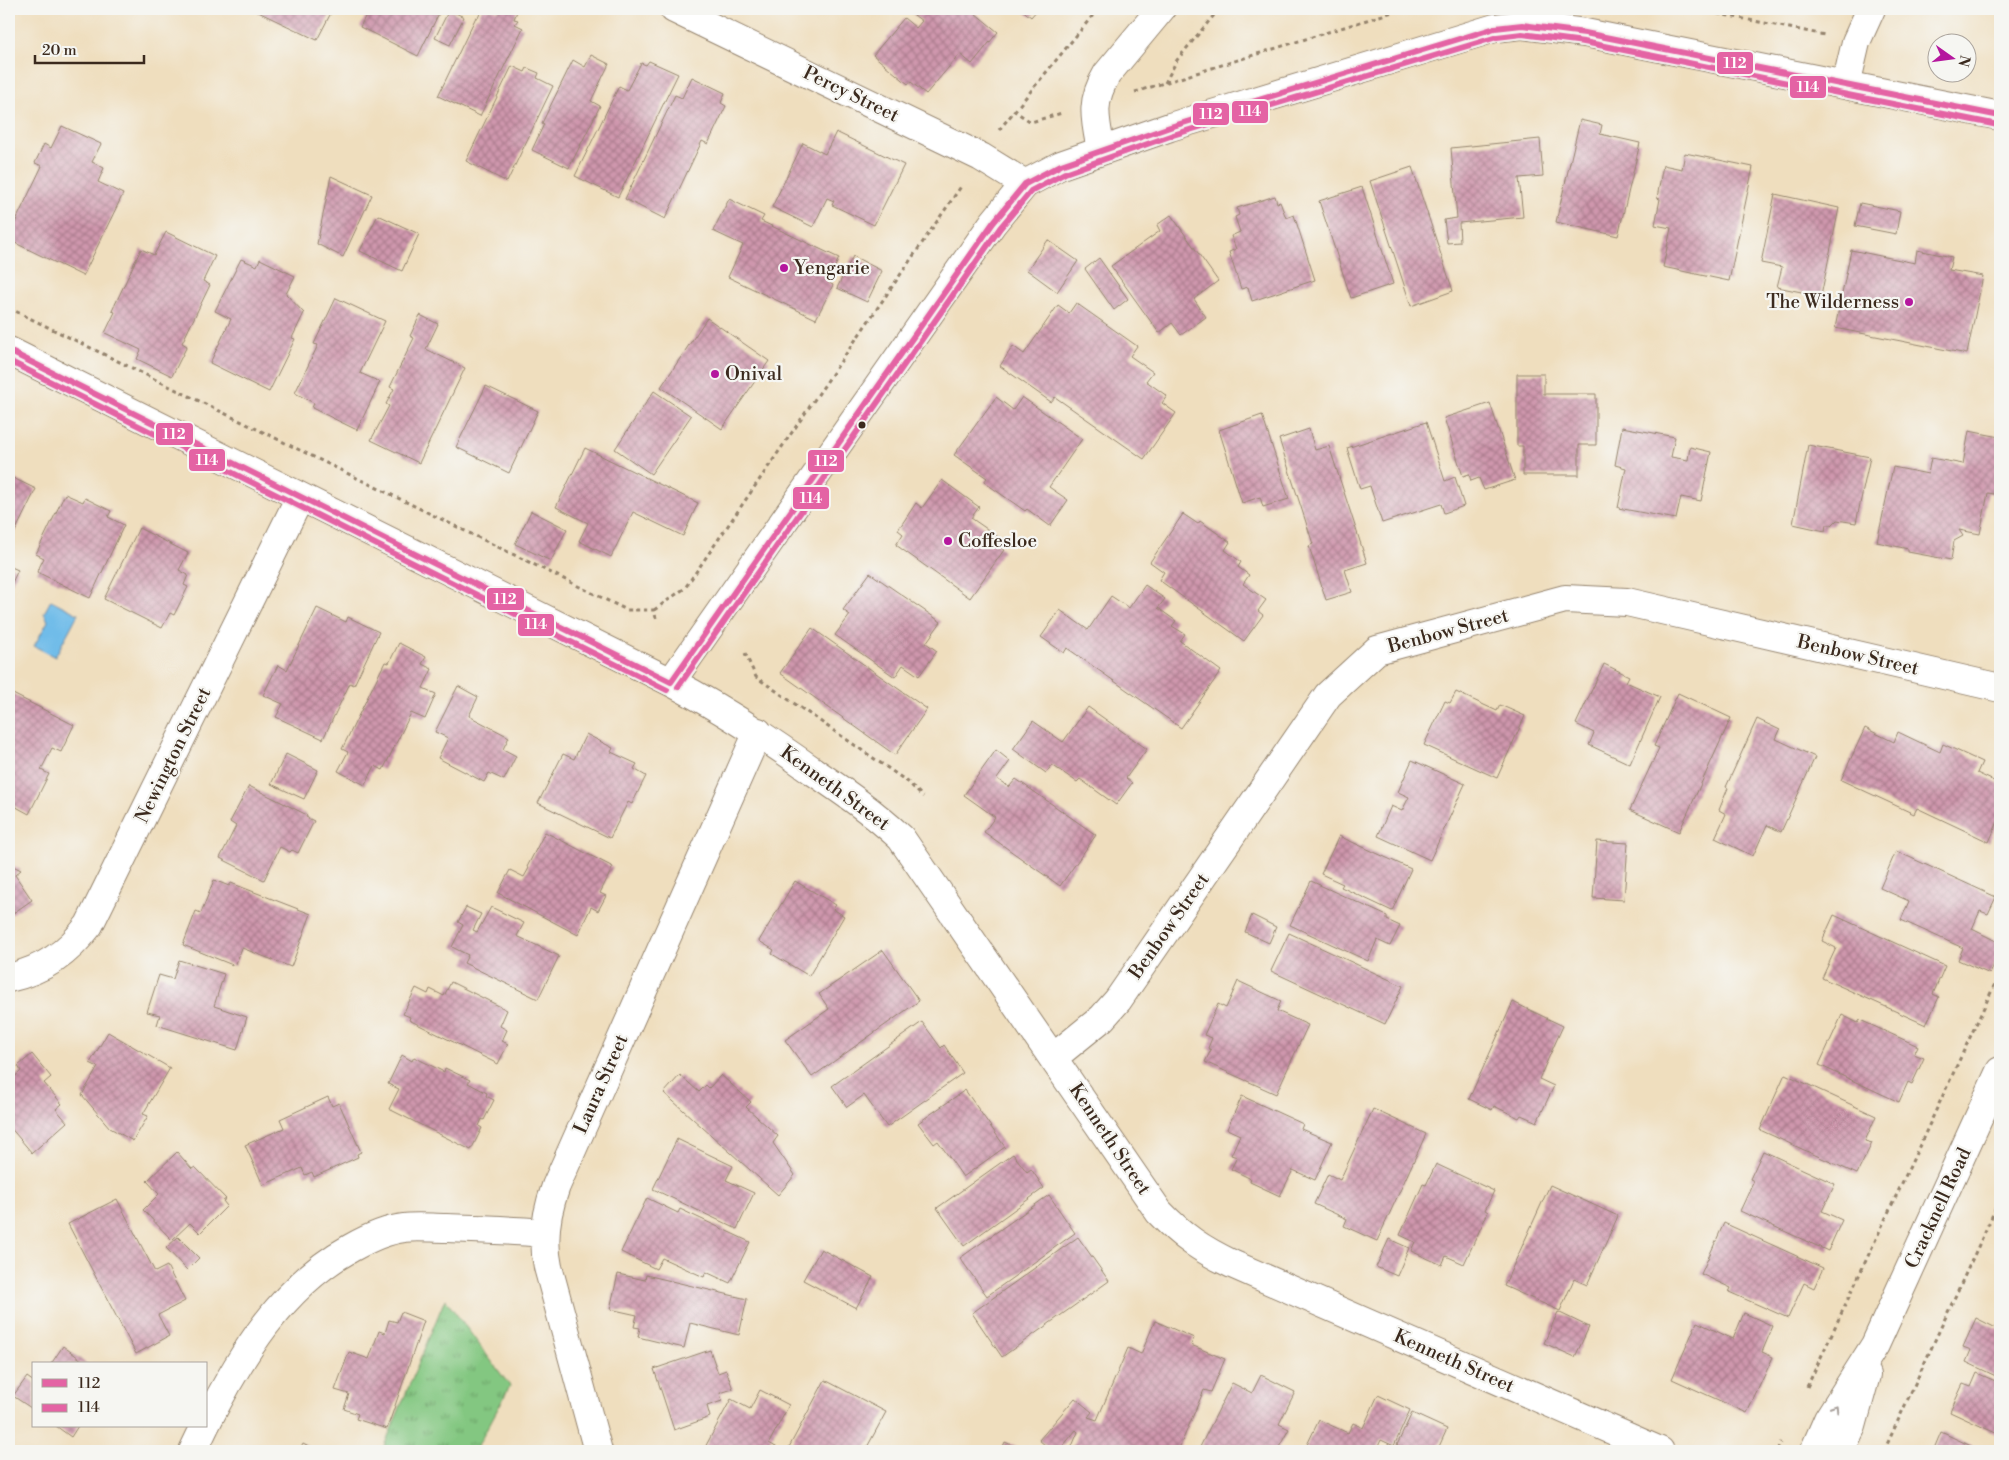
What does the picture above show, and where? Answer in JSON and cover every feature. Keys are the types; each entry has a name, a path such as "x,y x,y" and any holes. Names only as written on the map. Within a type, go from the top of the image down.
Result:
{"street":[{"name":"Percy Street","path":"674,9 980,157 1025,184"},
{"path":"1101,150 1094,110 1101,83 1161,9"},
{"path":"1846,85 1856,42 1871,9"},
{"path":"671,682 993,223 1025,184 1061,165 1101,150 1495,28 1522,25 1585,33 2000,116"},
{"name":"Kenneth Street","path":"9,351 671,682 715,705 758,732 874,813 901,838 1054,1057 1159,1212 1177,1232 1194,1244 1232,1264 1660,1451"},
{"name":"Newington Street","path":"9,978 44,966 64,953 89,925 300,497"},
{"name":"Benbow Street","path":"1054,1057 1102,1018 1118,1000 1328,695 1377,650 1565,599 1627,602 2000,688"},
{"name":"Laura Street","path":"598,1451 544,1252 544,1233 556,1186 758,732"},
{"name":"Cracknell Road","path":"1814,1451 1828,1419 1875,1345 2000,1071"},
{"path":"208,1421 229,1379 280,1306 333,1258 376,1235 404,1228 504,1229 544,1233"},
{"name":"Cracknell Road","path":"1840,1451 1852,1426 1875,1345"},
{"path":"193,1451 204,1428"}],"path":[{"path":"998,131 1013,110 1098,9"},
{"path":"1219,9 1177,60 1164,84 1402,9"},
{"path":"1694,9 1807,31"},
{"path":"1013,110 1031,122"},
{"path":"9,308 627,610 654,610 685,588 964,184"},
{"path":"654,610 656,618"},
{"path":"745,653 756,677 908,782 923,797"},
{"path":"1806,1388 2000,974"},
{"path":"1884,1451 2000,1199"},
{"path":"1777,1451 1781,1442"}],"green space":[{"path":"445,1299 510,1386 475,1451 382,1451"}],"water":[{"path":"51,600 78,614 55,657 34,646 48,621 44,613"}],"building":[{"path":"252,9 333,9 317,40"},
{"path":"369,9 441,9 418,56 360,27"},
{"path":"482,9 498,11 499,9 518,9 514,19 518,20 515,24 523,28 480,116 438,96 476,17 478,18"},
{"path":"906,9 970,9 998,32 972,64 960,54 926,94 911,82 908,84 873,55 904,18 916,28 922,21"},
{"path":"1021,9 1038,9 1031,17"},
{"path":"449,10 464,17 450,45 435,38"},
{"path":"591,55 609,64 591,101 600,106 569,168 532,150 544,124 542,123 573,60 585,67"},
{"path":"649,61 678,74 618,197 575,176 619,86 627,90 641,63 646,65"},
{"path":"512,66 525,72 527,68 539,73 537,78 553,86 507,182 466,161"},
{"path":"692,77 725,93 721,103 726,106 708,144 702,141 665,219 625,199 675,95 682,98"},
{"path":"1580,120 1602,125 1600,134 1640,143 1618,236 1556,222"},
{"path":"62,126 101,144 92,162 104,168 98,182 123,194 83,276 9,240 9,235 42,166 35,163 44,144 51,148"},
{"path":"836,132 904,165 874,225 832,205 834,201 827,198 813,227 772,207 803,143 825,154"},
{"path":"1540,139 1543,176 1519,178 1523,217 1459,223 1460,242 1447,243 1444,220 1457,218 1451,148"},
{"path":"1685,153 1753,167 1729,281 1663,267 1671,228 1655,225 1660,199 1657,198 1663,165 1682,169"},
{"path":"1412,167 1453,291 1411,306 1370,181"},
{"path":"331,176 372,195 343,257 317,244"},
{"path":"1362,187 1393,284 1351,298 1319,201"},
{"path":"1775,194 1839,208 1821,296 1777,287 1782,267 1761,263"},
{"path":"1275,196 1277,203 1280,202 1286,218 1294,215 1315,280 1252,301 1248,287 1241,289 1229,252 1236,249 1231,236 1240,232 1235,217 1239,215 1237,208"},
{"name":"Yengarie","path":"729,199 764,216 761,221 839,258 828,282 833,285 816,319 728,277 743,245 713,231"},
{"path":"1860,203 1900,211 1896,234 1855,226"},
{"path":"378,215 419,234 402,271 360,251"},
{"path":"1171,215 1218,281 1194,299 1206,317 1181,335 1172,323 1159,333 1111,266 1160,231 1157,225"},
{"path":"166,232 215,256 203,281 210,285 182,343 187,346 172,376 137,359 141,350 105,333 115,312 112,311 141,249 154,255"},
{"path":"1048,240 1078,261 1057,292 1027,270"},
{"name":"The Wilderness","path":"1851,250 1915,263 1917,250 1952,257 1949,270 1983,276 1967,354 1835,328"},
{"path":"853,256 882,271 867,302 837,288"},
{"path":"1099,258 1128,299 1114,310 1085,269"},
{"path":"241,259 257,266 260,259 295,276 286,294 304,313 292,338 295,339 269,392 210,363 231,319 215,311"},
{"path":"336,298 385,321 360,373 380,382 357,430 312,408 314,403 295,393 318,345 314,344"},
{"path":"1076,303 1137,346 1130,356 1153,372 1146,381 1167,396 1162,403 1176,413 1144,459 1055,397 1051,402 1000,366 1013,346 1024,354 1058,305 1069,313"},
{"path":"420,315 438,324 426,349 465,368 419,463 371,440 389,406 386,404 394,389 390,387 414,338 410,336"},
{"name":"Onival","path":"707,318 769,361 722,429 661,387"},
{"path":"1517,374 1544,374 1544,394 1596,394 1596,445 1579,445 1579,475 1523,475 1523,446 1517,446"},
{"path":"486,386 538,411 509,473 456,447"},
{"path":"654,391 691,416 651,474 615,449"},
{"path":"996,397 1013,410 1022,397 1082,439 1049,487 1068,500 1050,526 984,482 987,478 954,455"},
{"path":"1490,403 1515,480 1484,490 1479,478 1471,481 1469,474 1463,476 1444,418"},
{"path":"1262,415 1289,499 1263,507 1260,497 1242,503 1219,430"},
{"path":"1426,422 1445,481 1455,477 1464,506 1444,513 1441,504 1382,523 1370,486 1360,489 1347,448"},
{"path":"1622,427 1675,437 1671,457 1688,460 1690,447 1711,452 1701,501 1681,497 1676,519 1618,508 1626,468 1615,465"},
{"path":"1309,429 1315,450 1329,446 1367,563 1345,570 1352,592 1326,600 1309,546 1313,544 1279,439"},
{"path":"1969,431 2000,437 2000,495 1988,493 1980,534 1959,530 1963,536 1954,541 1951,560 1908,552 1908,549 1877,542 1893,467 1928,474 1931,458 1963,464"},
{"path":"1808,445 1870,457 1856,523 1837,520 1832,525 1826,525 1825,531 1793,524"},
{"path":"585,448 698,503 683,536 633,512 611,557 579,541 588,523 556,507"},
{"path":"9,476 36,489 9,544"},
{"name":"Coffesloe","path":"942,480 979,507 971,518 1000,538 996,544 1004,550 970,598 896,545 903,534 898,530 916,503 922,508"},
{"path":"65,494 83,502 85,498 111,511 108,517 124,525 90,598 37,572 44,558 36,554"},
{"path":"531,511 567,529 551,561 515,544"},
{"path":"1183,514 1198,524 1200,521 1230,542 1225,550 1241,562 1238,567 1249,575 1243,584 1266,600 1258,611 1263,615 1244,641 1159,580 1164,572 1150,562"},
{"path":"139,528 188,553 179,570 188,575 184,585 188,587 174,615 170,613 162,628 104,599"},
{"path":"9,566 18,570 9,589"},
{"path":"870,573 941,622 926,643 937,651 919,676 903,665 895,677 835,635 850,615 843,610"},
{"path":"1145,585 1165,599 1158,608 1176,621 1172,626 1185,634 1180,641 1221,671 1181,728 1067,648 1064,653 1041,637 1060,610 1088,630 1111,596 1129,608"},
{"path":"317,608 346,622 348,617 379,632 354,685 350,683 323,739 276,717 283,704 263,695 278,665 287,670"},
{"path":"812,628 927,709 895,755 780,673"},
{"path":"399,643 426,657 422,664 432,669 423,688 436,694 425,719 411,713 383,770 375,766 365,785 338,771 348,752 342,749 385,662 389,663"},
{"path":"1604,664 1629,676 1626,682 1660,697 1630,764 1589,745 1594,733 1576,724"},
{"path":"458,686 478,697 469,716 509,737 503,749 516,756 504,780 489,773 484,782 438,758 448,738 435,732"},
{"path":"9,692 74,725 61,752 52,748 41,770 49,774 29,814 9,803"},
{"path":"1456,692 1497,711 1500,705 1525,716 1497,778 1424,745 1445,701 1450,703"},
{"path":"1678,693 1731,718 1679,832 1630,810 1659,748 1654,746"},
{"path":"1088,707 1147,749 1126,778 1132,783 1116,805 1080,779 1077,782 1052,765 1046,773 1013,749 1033,721 1063,742"},
{"path":"1757,719 1780,730 1776,739 1815,757 1781,832 1767,825 1753,856 1715,838 1726,814 1719,810 1728,788 1726,787"},
{"path":"1865,728 1894,742 1898,732 1940,752 1943,744 1982,762 1977,773 2000,784 2000,817 1989,842 1917,808 1914,814 1841,780"},
{"path":"586,734 613,748 611,752 637,764 634,769 646,776 632,804 628,802 610,838 538,803 563,754 574,759"},
{"path":"996,750 1010,761 997,779 1009,787 1016,779 1096,835 1060,886 984,832 995,817 964,795"},
{"path":"286,754 318,770 304,799 271,784"},
{"path":"1412,760 1465,784 1430,860 1378,836 1391,806 1402,811 1409,797 1398,792"},
{"path":"249,786 307,815 306,817 314,821 298,853 292,850 290,852 280,847 264,880 220,858 236,826 230,822"},
{"path":"545,832 613,867 600,893 606,896 598,911 591,907 578,935 498,893 510,870 524,877 529,868 527,867"},
{"path":"1339,836 1411,869 1392,911 1341,887 1343,884 1321,874"},
{"path":"1597,841 1628,843 1624,900 1593,898"},
{"path":"1896,851 1996,897 1988,914 1980,911 1972,929 2000,943 2000,952 1990,974 1958,960 1963,948 1901,920 1909,901 1880,888"},
{"path":"9,864 21,870 15,875 32,900 9,916"},
{"path":"214,880 229,886 231,883 311,914 291,967 242,948 235,966 183,945 196,911 201,913"},
{"path":"795,881 836,905 833,909 844,916 809,976 772,954 774,950 759,941"},
{"path":"1311,881 1387,916 1387,920 1400,926 1390,946 1377,940 1368,961 1290,925"},
{"path":"466,907 481,914 473,930 477,932 491,907 524,923 517,936 559,956 538,999 464,963 468,955 452,947 463,925 458,922"},
{"path":"1252,915 1276,927 1269,943 1245,932"},
{"path":"1834,915 1945,966 1933,994 1939,997 1926,1025 1822,978 1836,948 1822,941"},
{"path":"1289,933 1403,986 1385,1024 1271,971"},
{"path":"883,950 919,1001 812,1077 785,1040 829,1009 819,994"},
{"path":"179,960 224,974 214,1006 247,1017 237,1050 157,1025 160,1015 147,1012 159,975 173,979"},
{"path":"1238,981 1281,1001 1277,1011 1308,1025 1276,1094 1205,1062 1211,1050 1208,1048 1212,1038 1204,1035 1218,1004 1226,1008"},
{"path":"451,982 507,1010 500,1026 507,1030 502,1041 508,1044 498,1064 409,1020 410,1017 403,1014 416,988 428,994 430,989 444,996"},
{"path":"1513,1002 1563,1026 1539,1079 1554,1086 1537,1122 1521,1115 1519,1118 1494,1106 1492,1110 1469,1099"},
{"path":"1842,1015 1858,1023 1860,1020 1918,1046 1914,1054 1924,1058 1912,1084 1908,1082 1899,1102 1819,1065"},
{"path":"922,1022 941,1048 944,1045 963,1073 887,1127 864,1095 847,1107 832,1086"},
{"path":"108,1032 170,1068 143,1114 148,1116 133,1141 110,1128 82,1095 98,1067 90,1063"},
{"path":"32,1054 51,1077 44,1083 62,1104 56,1109 67,1122 32,1153 9,1126 9,1082 21,1071 18,1066"},
{"path":"402,1055 412,1061 414,1057 444,1072 445,1068 470,1080 468,1083 487,1093 486,1096 494,1100 484,1120 482,1119 479,1126 482,1128 471,1150 389,1109 399,1089 388,1084"},
{"path":"1785,1074 1876,1116 1865,1141 1872,1143 1857,1174 1760,1130"},
{"path":"680,1075 699,1092 706,1085 709,1088 721,1075 751,1102 746,1107 778,1136 773,1143 795,1175 778,1195 664,1093"},
{"path":"965,1090 1005,1147 963,1177 938,1141 934,1144 918,1123"},
{"path":"1242,1096 1303,1124 1301,1129 1332,1142 1315,1180 1293,1170 1280,1196 1250,1182 1251,1179 1231,1169 1237,1157 1231,1155 1240,1135 1227,1129"},
{"path":"328,1097 332,1106 339,1103 361,1152 357,1154 358,1157 314,1177 312,1172 305,1175 302,1168 263,1185 245,1145 284,1128 280,1119"},
{"path":"1373,1109 1426,1134 1377,1241 1344,1226 1347,1219 1314,1204 1328,1174 1340,1180"},
{"path":"677,1139 733,1166 726,1180 754,1193 737,1229 653,1189"},
{"path":"1763,1151 1835,1184 1822,1211 1842,1220 1828,1251 1740,1211 1754,1181 1750,1179"},
{"path":"177,1152 192,1169 195,1167 226,1199 223,1201 227,1206 200,1233 190,1223 172,1240 143,1210 159,1194 147,1181"},
{"path":"1013,1154 1027,1172 1031,1169 1044,1188 964,1246 937,1208"},
{"path":"1436,1164 1494,1191 1485,1210 1488,1212 1464,1264 1446,1256 1442,1265 1411,1251 1415,1242 1400,1235 1423,1184 1426,1185"},
{"path":"1550,1185 1618,1216 1587,1285 1574,1279 1560,1311 1504,1286"},
{"path":"1049,1195 1075,1233 987,1296 960,1258"},
{"path":"647,1198 678,1213 680,1209 750,1242 730,1283 706,1272 704,1277 662,1258 656,1269 621,1252"},
{"path":"117,1199 155,1272 167,1266 185,1301 158,1315 169,1336 136,1354 68,1224"},
{"path":"1724,1223 1823,1268 1814,1288 1804,1283 1788,1318 1729,1292 1731,1288 1701,1274"},
{"path":"178,1237 199,1258 187,1270 166,1248"},
{"path":"1078,1237 1109,1281 1002,1357 972,1313"},
{"path":"1389,1239 1409,1248 1397,1276 1376,1267"},
{"path":"821,1249 873,1277 856,1308 803,1280"},
{"path":"618,1274 645,1280 646,1275 747,1299 739,1335 690,1323 684,1348 638,1337 640,1328 634,1327 637,1315 610,1309"},
{"path":"401,1312 424,1321 387,1429 356,1419 358,1414 344,1409 349,1394 335,1390 349,1352 369,1359 379,1331 385,1333 389,1320 397,1322"},
{"path":"1558,1312 1589,1327 1575,1357 1544,1343"},
{"path":"1744,1313 1773,1326 1762,1352 1773,1357 1747,1413 1672,1379 1697,1322 1733,1339"},
{"path":"1976,1318 2000,1330 2000,1378 1966,1362 1971,1350 1963,1347"},
{"path":"1155,1321 1194,1338 1191,1345 1225,1359 1211,1392 1204,1390 1178,1451 1070,1451 1078,1432 1076,1430 1059,1451 1052,1451 1039,1440 1075,1398 1092,1412 1088,1417 1097,1420 1128,1348 1141,1354"},
{"path":"63,1346 84,1362 52,1362"},
{"path":"710,1350 718,1373 726,1370 733,1389 720,1393 722,1401 707,1406 710,1417 674,1430 654,1369"},
{"path":"1977,1373 2000,1383 2000,1435 1950,1412 1963,1384 1971,1387"},
{"path":"1261,1375 1295,1392 1279,1424 1289,1429 1277,1451 1198,1451 1232,1383 1252,1393"},
{"path":"27,1377 32,1381 32,1409 13,1396"},
{"path":"825,1380 886,1412 865,1451 787,1451"},
{"path":"760,1390 789,1405 769,1443 783,1451 703,1451 731,1399 750,1409"},
{"path":"1378,1395 1410,1410 1394,1446 1381,1440 1376,1451 1304,1451 1319,1420 1348,1433 1353,1423 1363,1428"},
{"path":"1412,1413 1447,1429 1437,1451 1401,1451 1403,1448 1397,1445"},
{"path":"59,1428 77,1428 71,1437"},
{"path":"1941,1432 1982,1451 1933,1451"},
{"path":"1005,1442 1025,1451 1001,1451"},
{"path":"303,1444 317,1451 299,1451"}],"transit line":[{"name":"112","path":"671,682 993,223 1025,184 1061,165 1170,127 1495,28 1522,25 1585,33 2000,116"},
{"name":"114","path":"678,687 1000,228 1031,191 1065,173 1173,135 1497,37 1522,34 1584,42 1998,125"},
{"name":"112","path":"9,351 671,682"},
{"name":"114","path":"9,361 667,690"}],"place":[{"name":"Yengarie","path":"784,268"},
{"name":"The Wilderness","path":"1909,302"},
{"name":"Onival","path":"715,374"},
{"name":"Coffesloe","path":"948,541"}]}
